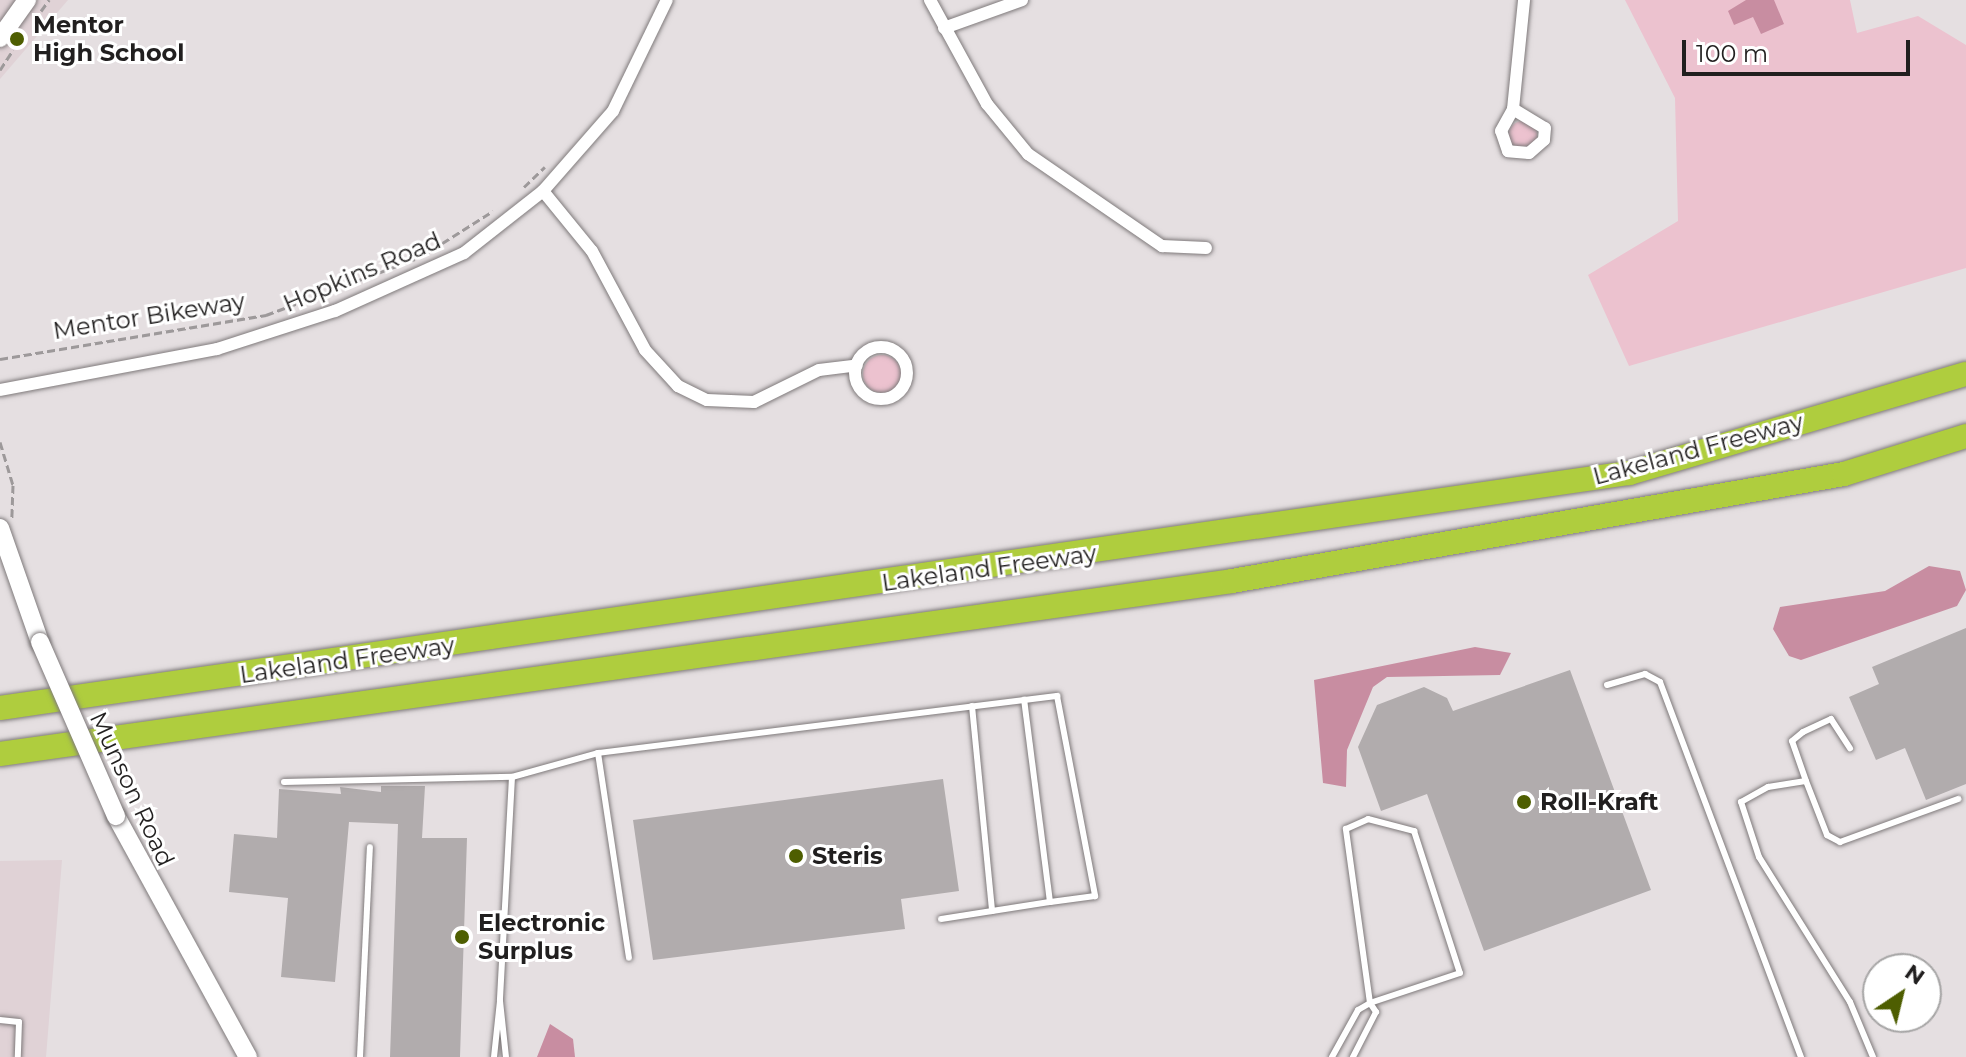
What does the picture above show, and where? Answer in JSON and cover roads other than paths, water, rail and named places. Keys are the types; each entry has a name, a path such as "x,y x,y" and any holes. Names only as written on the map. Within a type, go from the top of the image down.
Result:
{"highway":[{"name":"Lakeland Freeway","path":"0,708 1629,473 1966,374"},
{"name":"Lakeland Freeway","path":"0,754 1248,579 1844,474 1966,436"}],"street":[{"path":"0,38 27,0"},
{"name":"Hopkins Road","path":"0,390 217,349 335,311 464,253 543,191 625,92 667,0"},
{"path":"930,0 987,104 1028,154 1162,246 1206,248"},
{"path":"944,28 1022,0"},
{"path":"1513,109 1524,0"},
{"path":"543,191 592,251 645,350 678,386 707,400 754,402 819,370 857,365 884,347 901,355 909,372 897,395 880,400 853,381 857,365"},
{"name":"Munson Road","path":"2,534 40,642 116,816 248,1057"}],"lane":[{"path":"1607,685 1645,674 1660,682 1801,1057"},
{"path":"284,782 512,777 598,753 1057,696 1095,896 941,919"},
{"path":"1024,700 1050,902"},
{"path":"972,706 992,911"},
{"path":"1850,748 1831,719 1803,732 1792,741 1827,835 1840,842 1958,799"},
{"path":"598,753 629,958"},
{"path":"494,1057 512,777"},
{"path":"1806,781 1768,787 1741,802 1759,857 1850,1002 1873,1057"},
{"path":"1332,1057 1358,1010 1370,1003 1460,973 1414,831 1368,819 1346,829 1370,1003 1376,1012 1353,1057"},
{"path":"360,1057 370,847"},
{"path":"500,1001 506,1057"},
{"path":"0,1020 19,1022 18,1057"}],"place":[{"name":"Mentor High School","path":"17,39"},
{"name":"Roll-Kraft","path":"1524,802"},
{"name":"Steris","path":"796,856"},
{"name":"Electronic Surplus","path":"462,937"}]}
